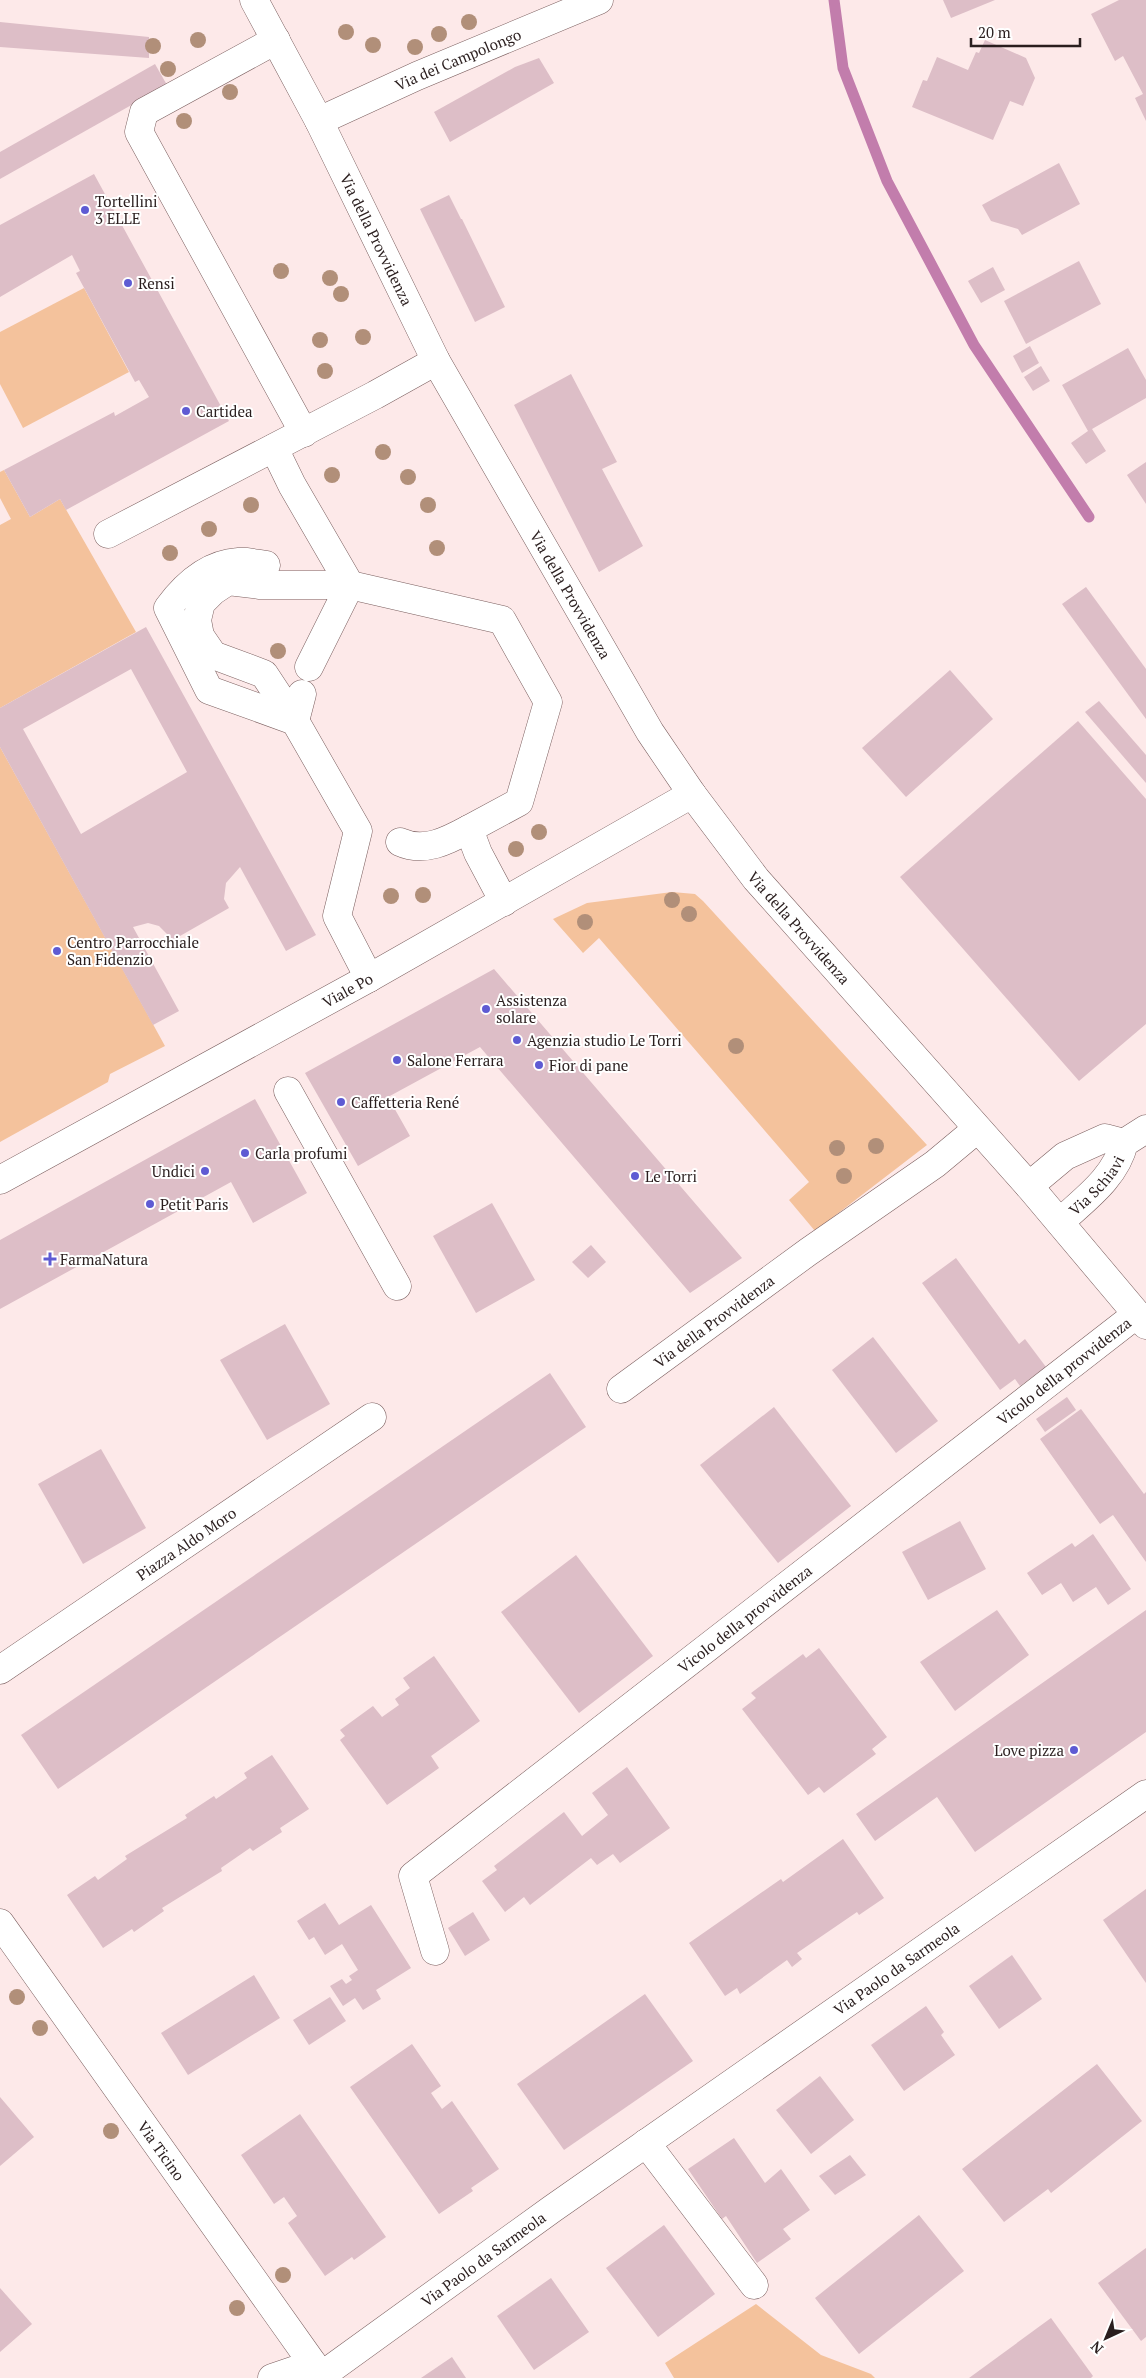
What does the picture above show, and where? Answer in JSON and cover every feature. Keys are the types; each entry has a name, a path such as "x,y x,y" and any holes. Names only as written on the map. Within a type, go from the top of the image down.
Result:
{"street":[{"name":"Via della Provvidenza","path":"254,0 319,121 436,361 650,732 692,794 756,879 1029,1186 1142,1319"},
{"name":"Via dei Campolongo","path":"319,121 417,76 598,0"},
{"path":"276,40 144,112 139,132 304,433"},
{"path":"108,534 304,433 436,361"},
{"path":"274,448 292,485 350,585"},
{"path":"266,565 239,561 212,567 181,590 168,608 209,690 295,721"},
{"path":"228,581 260,584 350,585 502,620 548,702 519,802 443,843 388,840 295,721 264,674 213,655 200,636 197,620 201,603 213,591 228,581"},
{"path":"309,667 350,585"},
{"path":"295,721 302,694"},
{"name":"Viale Po","path":"0,1180 370,978 692,794"},
{"path":"469,830 478,853 504,902"},
{"path":"370,978 337,916 388,840"},
{"path":"288,1091 396,1286"},
{"name":"Via della Provvidenza","path":"621,1389 800,1258 936,1164 977,1129"},
{"name":"Via Schiavi","path":"1029,1186 1065,1156 1105,1138 1135,1136"},
{"name":"Via Schiavi","path":"1060,1222 1098,1187 1135,1136"},
{"name":"Vicolo della provvidenza","path":"435,1951 413,1876 1142,1319"},
{"name":"Piazza Aldo Moro","path":"0,1670 372,1417"},
{"name":"Via Paolo da Sarmeola","path":"272,2378 319,2373 1146,1794"},
{"name":"Via Ticino","path":"0,1923 319,2373"},
{"path":"646,2143 754,2285"}],"shaded area":[{"path":"84,288 129,372 23,428 0,384 0,332"},
{"path":"4,470 30,517 60,499 136,632 0,708 0,525 11,519 0,498 0,472"},
{"name":"Centro Parrocchiale San Fidenzio","path":"0,747 165,1046 110,1074 108,1082 0,1142"},
{"path":"672,892 695,894 703,901 927,1145 815,1231 789,1200 809,1182 599,938 583,953 553,919 587,903"},
{"path":"756,2304 821,2355 871,2374 875,2378 674,2378 665,2363"}],"building":[{"path":"943,0 995,0 951,18"},
{"path":"1119,0 1146,0 1146,121 1135,98 1143,94 1123,56 1115,61 1091,14"},
{"path":"0,22 149,37 149,58 0,47"},
{"path":"985,40 1026,58 1035,78 1023,106 1010,101 993,140 912,107 923,80 927,81 937,57 968,70 976,52 979,53"},
{"path":"539,58 554,83 450,142 434,112 515,67"},
{"path":"155,64 167,85 0,179 0,152"},
{"path":"1059,163 1080,204 1022,235 1018,229 991,221 982,205"},
{"path":"94,174 229,421 66,510 60,499 30,517 4,470 114,412 115,416 149,397 139,380 135,382 76,273 80,271 72,255 0,297 0,225"},
{"path":"449,195 505,307 475,322 420,209"},
{"path":"1079,261 1101,304 1026,344 1004,301"},
{"path":"993,267 1005,290 981,303 968,281"},
{"path":"1030,346 1039,363 1022,373 1013,356"},
{"path":"1128,348 1146,380 1146,398 1092,429 1106,451 1086,464 1071,443 1088,431 1062,385"},
{"path":"1041,366 1050,381 1033,391 1024,377"},
{"path":"571,374 617,462 602,469 643,546 599,572 514,405"},
{"path":"1146,462 1146,504 1127,475"},
{"path":"1086,587 1146,669 1146,719 1062,604"},
{"path":"146,627 316,935 286,951 240,867 226,883 224,899 229,908 173,940 159,926 148,923 133,927 179,1011 153,1025 0,747 0,708","holes":["131,669 187,772 81,834 23,729"]},
{"path":"950,670 993,719 906,797 862,748"},
{"path":"1099,701 1146,755 1146,783 1085,712"},
{"path":"1078,721 1146,799 1146,1024 1079,1081 900,877"},
{"path":"494,969 742,1258 690,1293 480,1047 388,1097 410,1136 358,1166 305,1073"},
{"path":"255,1099 307,1193 253,1223 231,1182 0,1309 0,1240"},
{"path":"492,1203 535,1280 476,1313 433,1236"},
{"path":"591,1245 606,1262 588,1278 572,1262"},
{"path":"956,1258 1019,1344 1025,1339 1046,1367 1020,1386 1015,1379 1000,1390 922,1283"},
{"path":"285,1324 330,1404 267,1440 220,1360"},
{"path":"873,1337 938,1421 896,1453 832,1370"},
{"path":"550,1373 586,1427 58,1789 21,1735"},
{"path":"1067,1397 1076,1410 1045,1432 1036,1419"},
{"path":"774,1407 851,1506 778,1563 700,1465"},
{"path":"1081,1409 1144,1494 1146,1492 1146,1562 1113,1515 1100,1524 1040,1439"},
{"path":"101,1449 146,1528 83,1564 38,1484"},
{"path":"960,1521 986,1569 928,1600 902,1552"},
{"path":"1093,1534 1131,1589 1108,1605 1096,1587 1073,1602 1061,1583 1042,1595 1027,1573 1072,1543 1075,1547"},
{"path":"576,1555 653,1656 579,1713 501,1612"},
{"path":"997,1610 1029,1655 955,1711 920,1662"},
{"path":"1146,1610 1146,1732 975,1852 937,1797 875,1841 856,1814"},
{"path":"819,1648 887,1737 872,1749 876,1754 824,1793 819,1787 808,1795 742,1709 756,1698 751,1693 803,1654 806,1658"},
{"path":"434,1656 480,1721 431,1756 439,1768 387,1805 340,1740 345,1736 340,1730 373,1706 382,1717 399,1705 395,1699 410,1688 403,1678"},
{"path":"272,1755 309,1809 280,1828 282,1832 253,1851 250,1848 221,1868 222,1871 162,1908 164,1911 134,1932 132,1929 103,1948 67,1895 95,1876 98,1880 127,1859 125,1856 187,1818 185,1815 214,1796 216,1799 247,1778 244,1773"},
{"path":"627,1767 670,1828 620,1863 613,1854 597,1865 591,1858 530,1905 524,1897 505,1912 482,1881 497,1870 494,1866 564,1812 582,1836 608,1815 592,1793"},
{"path":"843,1839 884,1898 859,1915 857,1912 797,1953 802,1959 792,1967 787,1960 740,1994 737,1988 725,1996 689,1943 781,1879 783,1882"},
{"path":"1146,1889 1146,1983 1103,1920"},
{"path":"325,1903 339,1925 371,1905 411,1968 376,1990 381,1999 363,2010 355,1998 343,2006 330,1986 342,1979 346,1984 352,1980 349,1976 358,1970 342,1944 325,1955 314,1937 309,1940 297,1921"},
{"path":"473,1912 490,1940 465,1956 448,1928"},
{"path":"1012,1955 1042,1999 999,2029 969,1986"},
{"path":"254,1975 280,2018 188,2075 161,2033"},
{"path":"645,1994 693,2061 564,2150 517,2084"},
{"path":"330,1997 346,2021 309,2045 293,2020"},
{"path":"926,2006 944,2032 941,2035 955,2055 904,2091 871,2045"},
{"path":"412,2044 441,2086 431,2093 442,2109 452,2101 499,2169 471,2188 473,2191 439,2214 350,2087"},
{"path":"1097,2064 1142,2121 1051,2193 1048,2189 1004,2222 962,2169"},
{"path":"820,2076 854,2120 811,2154 776,2110"},
{"path":"0,2097 34,2137 0,2166"},
{"path":"300,2114 386,2237 354,2260 352,2257 325,2276 288,2223 297,2216 284,2197 274,2204 241,2155"},
{"path":"734,2138 765,2183 781,2169 810,2210 783,2229 791,2239 757,2263 726,2216 722,2219 688,2169"},
{"path":"850,2155 866,2175 835,2195 819,2176"},
{"path":"919,2215 964,2271 859,2354 815,2298"},
{"path":"664,2225 715,2294 658,2337 606,2268"},
{"path":"1146,2248 1146,2337 1141,2341 1098,2283"},
{"path":"551,2278 589,2332 534,2370 497,2316"},
{"path":"0,2288 32,2324 0,2352"},
{"path":"1051,2318 1093,2376 1091,2378 969,2378"},
{"path":"452,2357 466,2378 421,2378"}],"waterway":[{"path":"834,0 843,68 887,181 974,345 1089,517"}],"place":[{"name":"Tortellini 3 ELLE","path":"85,210"},
{"name":"Rensi","path":"128,283"},
{"name":"Cartidea","path":"186,411"},
{"name":"Centro Parrocchiale San Fidenzio","path":"57,951"},
{"name":"Assistenza solare","path":"486,1009"},
{"name":"Agenzia studio Le Torri","path":"517,1040"},
{"name":"Salone Ferrara","path":"397,1060"},
{"name":"Fior di pane","path":"539,1065"},
{"name":"Caffetteria René","path":"341,1102"},
{"name":"Carla profumi","path":"245,1153"},
{"name":"Undici","path":"205,1171"},
{"name":"Le Torri","path":"635,1176"},
{"name":"Petit Paris","path":"150,1204"},
{"name":"FarmaNatura","path":"50,1259"},
{"name":"Love pizza","path":"1074,1750"}]}
